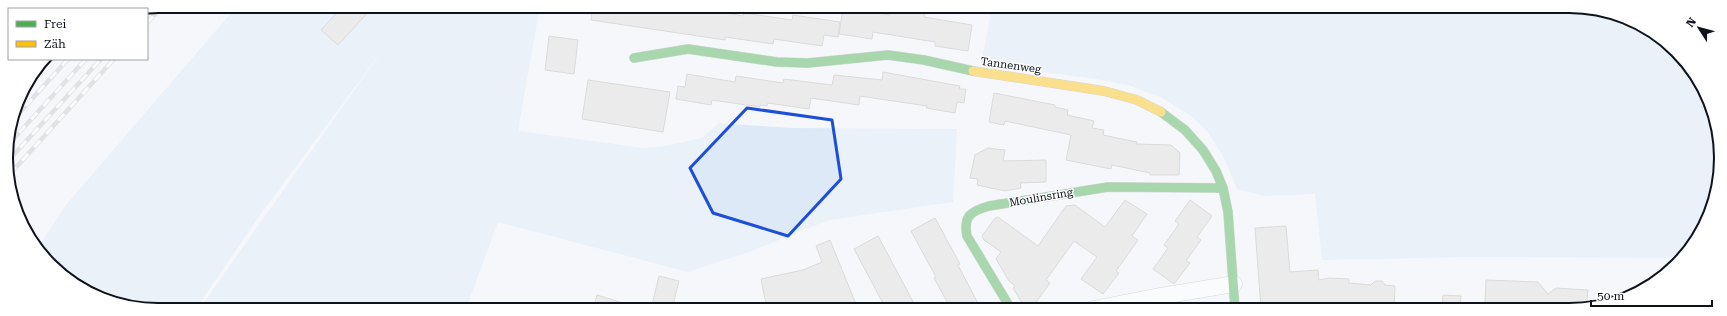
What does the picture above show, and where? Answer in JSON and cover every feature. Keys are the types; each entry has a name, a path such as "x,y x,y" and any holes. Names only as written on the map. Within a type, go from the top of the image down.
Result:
{"street":[{"name":"Tannenweg","path":"634,58 688,49 777,62 808,63 888,55 924,60 968,70 1124,95 1137,100 1164,114 1185,130 1203,150 1216,171 1223,188 1228,212 1235,303"},
{"name":"Moulinsring","path":"1007,303 967,236 965,226 966,221 976,210 996,205 1108,187 1223,188"},
{"path":"1125,303 1234,284"}],"highlighted area":[{"path":"747,108 832,120 841,179 788,236 713,213 690,168"}],"shaded area":[{"path":"231,13 539,13 518,131 644,148 665,146 702,138 719,123 791,128 957,129 953,202 829,220 749,252 688,272 498,222 468,303 203,303 387,44 260,215 200,303 139,302 111,295 77,279 55,261 41,244 65,206"},
{"path":"991,13 1588,14 1616,21 1642,32 1672,55 1690,77 1703,103 1709,120 1714,149 1713,177 1709,196 1699,222 1690,239 1675,258 1471,257 1322,260 1315,194 1265,196 1237,189 1223,156 1206,130 1191,116 1162,98 1128,85 1096,79 981,64"}],"building":[{"path":"337,13 368,13 338,45 321,30"},
{"path":"592,13 727,13 743,16 744,13 792,20 793,15 840,22 838,37 824,35 822,46 774,39 773,44 725,37 725,40 591,20"},
{"path":"842,13 877,13 890,15 890,13 925,13 924,17 972,25 968,51 935,46 935,42 873,32 872,39 839,34"},
{"path":"549,36 578,40 574,74 545,70"},
{"path":"883,72 960,86 959,89 966,89 964,103 957,102 955,113 926,108 927,106 860,96 859,105 811,98 809,109 768,103 767,106 760,105 760,107 712,100 711,105 676,99 678,86 685,87 687,74 735,82 736,76 783,83 784,79 832,85 834,75 882,80"},
{"path":"588,80 670,92 663,132 582,119"},
{"path":"994,93 1055,105 1055,107 1068,110 1067,115 1094,121 1092,128 1104,130 1103,135 1137,142 1136,144 1171,145 1180,153 1179,175 1150,175 1150,173 1112,165 1111,169 1066,160 1071,135 1005,121 1004,125 989,122"},
{"path":"988,148 1005,150 1003,161 1046,160 1046,182 1020,183 1021,188 1005,191 977,185 978,179 970,178 975,155"},
{"path":"1125,200 1147,214 1132,236 1138,240 1116,271 1119,273 1103,294 1081,279 1097,257 1074,241 1046,280 1050,283 1035,303 1022,303 1013,288 1015,286 1009,281 996,259 1001,252 984,240 982,236 995,218 998,217 1038,246 1066,206 1075,205 1105,227"},
{"path":"1190,200 1212,216 1197,237 1201,240 1186,261 1190,263 1174,284 1153,269 1168,248 1164,245 1179,224 1175,221"},
{"path":"935,218 960,264 958,265 978,303 948,303 934,278 936,277 911,231"},
{"path":"1286,226 1290,272 1318,270 1319,280 1329,278 1349,279 1349,283 1371,285 1375,281 1382,281 1385,285 1395,286 1394,303 1261,303 1255,228"},
{"path":"878,236 914,303 883,303 854,249"},
{"path":"830,240 856,303 766,303 761,279 803,270 822,262 816,246"},
{"path":"659,276 679,281 674,303 652,303"},
{"path":"1486,280 1538,282 1548,294 1556,288 1588,290 1587,302 1485,303"},
{"path":"597,295 623,303 595,303"},
{"path":"1443,295 1461,296 1460,303 1442,303"}],"railway":[{"path":"148,22 156,13"},
{"path":"21,111 67,60"},
{"path":"14,138 85,60"},
{"path":"13,156 100,60"},
{"path":"13,170 113,60"}],"traffic: fast":[{"path":"634,58 688,49 777,62 808,63 888,55 924,60 973,71"},
{"path":"1161,112 1185,130 1203,150 1216,171 1223,188 1228,212 1235,303"},
{"path":"1007,303 967,236 967,219 973,212 989,206 1108,187 1223,188"}],"traffic: slow":[{"path":"973,71 1104,91 1137,100 1161,112"}]}
